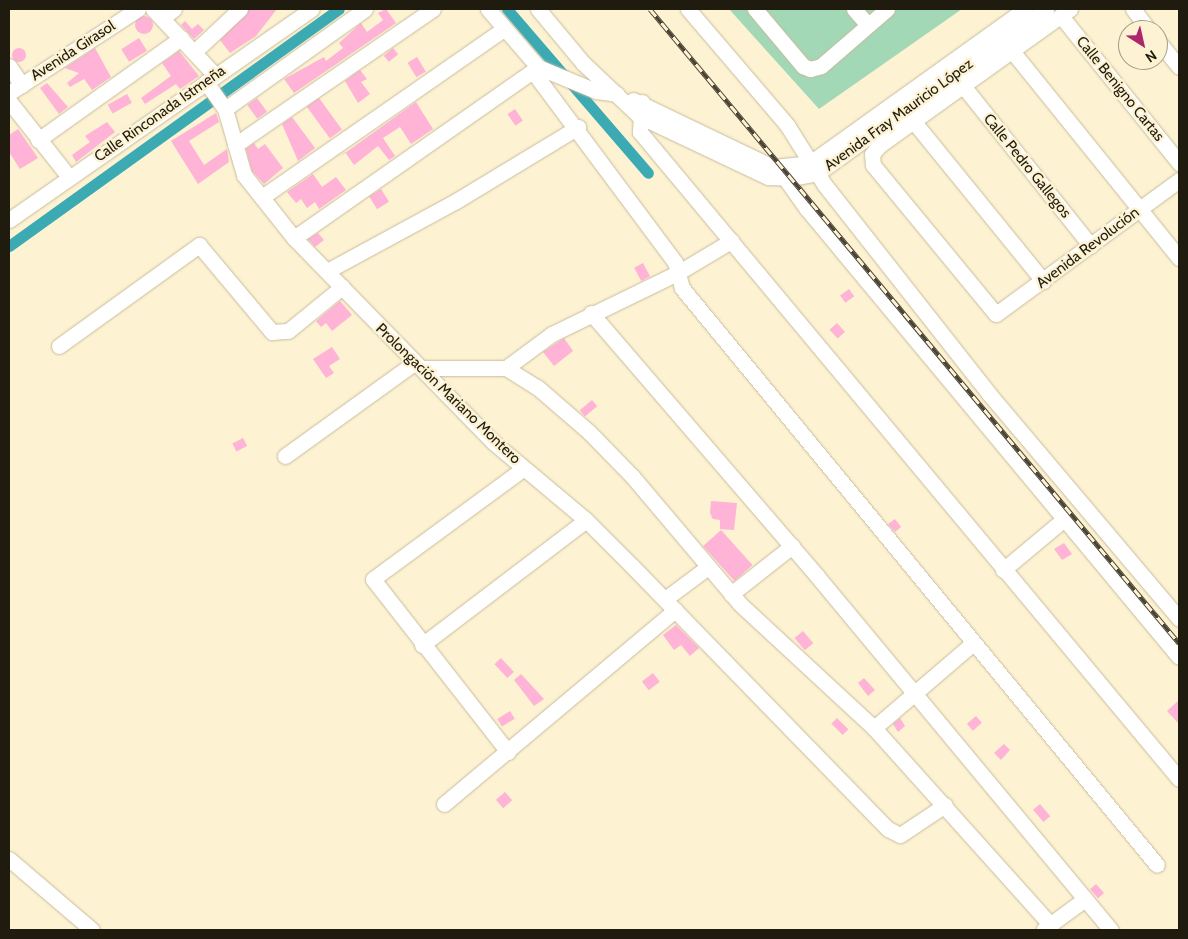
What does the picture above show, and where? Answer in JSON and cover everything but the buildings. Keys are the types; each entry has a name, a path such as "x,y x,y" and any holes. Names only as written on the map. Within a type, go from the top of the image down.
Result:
{"street":[{"name":"Avenida Girasol","path":"9,94 138,9"},
{"path":"157,14 174,9"},
{"path":"194,52 240,9"},
{"name":"Calle Rinconada Istmeña","path":"9,220 69,177 216,92 312,9"},
{"path":"216,92 365,9"},
{"path":"235,145 433,9"},
{"path":"488,9 540,71 679,272 682,288 972,644 1157,865"},
{"path":"538,9 583,64 622,97"},
{"path":"688,9 786,125 814,168 990,395 1179,620"},
{"path":"755,9 803,66 810,69 887,9"},
{"path":"854,9 868,25"},
{"name":"Avenida Fray Mauricio López","path":"814,168 1025,9"},
{"name":"Avenida Fray Mauricio López","path":"622,97 640,109 768,177 780,172 814,168 1046,9"},
{"path":"1133,9 1141,20"},
{"path":"1043,281 914,122 1065,12"},
{"name":"Calle Benigno Cartas","path":"1065,12 1179,163"},
{"name":"Prolongación Mariano Montero","path":"157,14 194,52 216,92 244,174 294,238 418,366 524,468 586,520 888,829 900,835 944,805"},
{"path":"262,197 504,29"},
{"path":"38,140 181,38"},
{"path":"1012,51 1138,211 1179,258"},
{"path":"1168,53 1179,67"},
{"path":"9,66 22,85"},
{"path":"540,71 622,97"},
{"path":"294,238 540,71"},
{"name":"Calle Pedro Gallegos","path":"964,87 1091,246"},
{"path":"9,101 69,177"},
{"path":"640,109 640,132 1179,779"},
{"name":"Avenida Revolución","path":"914,122 872,154 873,165 996,314 1179,180"},
{"path":"327,270 456,202 578,127"},
{"path":"780,172 1179,657"},
{"path":"506,368 552,334 679,272 731,241"},
{"path":"59,346 199,245 272,332 288,331 342,287"},
{"path":"591,314 792,546 1111,930"},
{"path":"285,456 418,366 506,368 537,387 589,432 632,476 731,594 874,728 944,805 1047,928 1085,899"},
{"path":"508,752 422,645 373,579 524,468"},
{"path":"1003,570 1064,519"},
{"path":"422,645 586,520"},
{"path":"731,594 792,546"},
{"path":"444,804 508,752 708,567"},
{"path":"874,728 972,644"},
{"path":"9,859 92,930"}],"green space":[{"path":"729,9 962,9 819,109"}],"waterway":[{"path":"9,246 339,9"},
{"path":"507,9 648,173"}],"railway":[{"path":"650,9 1179,643"}]}
